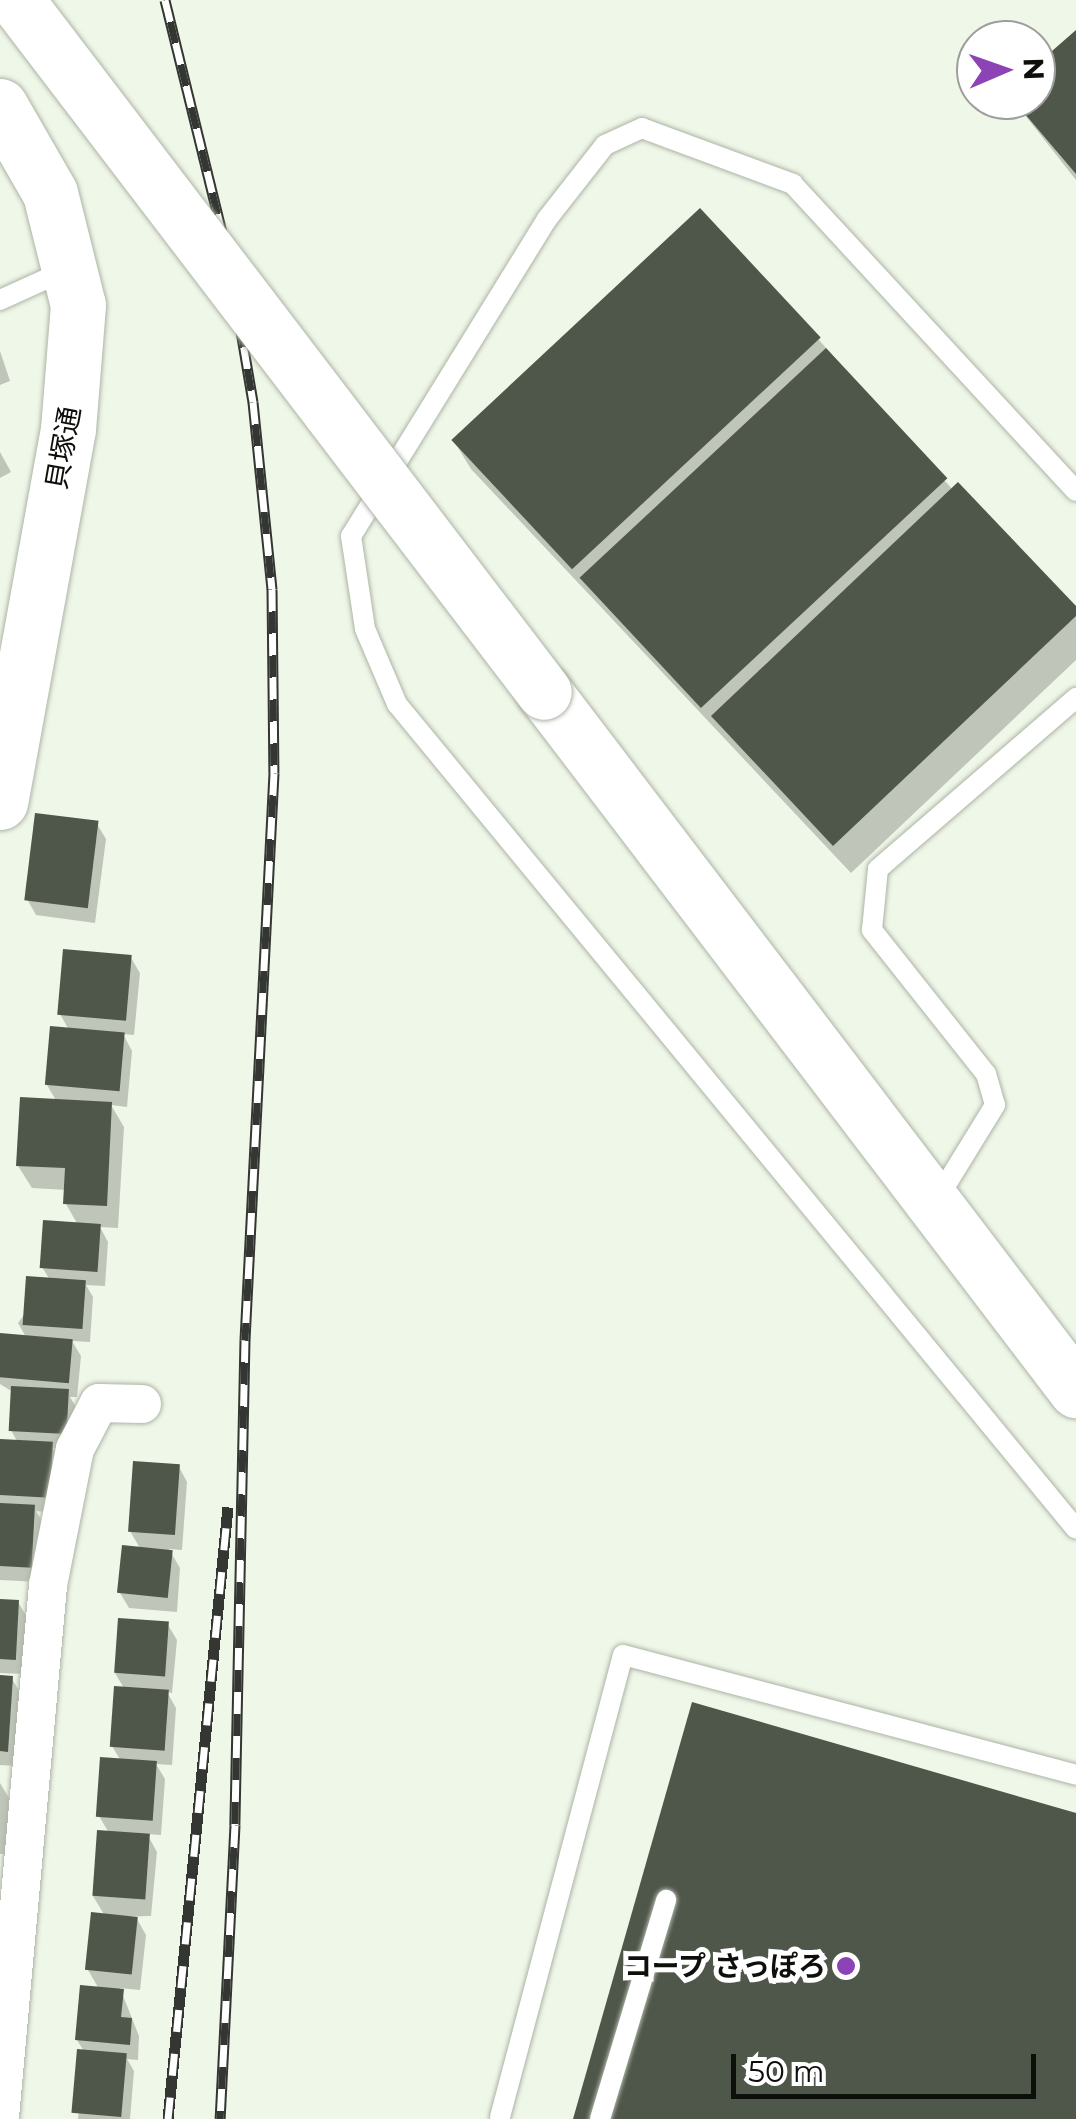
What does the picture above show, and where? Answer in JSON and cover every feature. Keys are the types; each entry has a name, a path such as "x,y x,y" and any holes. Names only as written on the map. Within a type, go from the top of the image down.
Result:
{"street":[{"path":"16,0 1076,1390"},
{"name":"貝塚通","path":"0,106 50,193 71,268 77,361 14,647 0,802"},
{"path":"0,2117 48,1585 75,1450 99,1403 142,1404"}],"lane":[{"path":"1076,491 793,184 642,128 605,145 547,220 351,536 365,628 396,704 1076,1529"},
{"path":"0,300 71,268"},
{"path":"935,1203 995,1105 986,1074 872,930 878,869 1076,698"},
{"path":"500,2117 623,1655 1076,1775"},
{"path":"600,2119 666,1900"}],"building":[{"path":"1076,30 1076,174 1030,120 1056,120 1056,48"},
{"path":"700,208 821,337 572,569 451,440"},
{"path":"826,348 947,478 701,708 580,578"},
{"path":"958,482 1076,606 1076,616 833,846 711,716"},
{"path":"35,813 99,821 88,908 24,900"},
{"path":"63,949 132,955 126,1021 57,1015"},
{"path":"50,1026 125,1033 120,1091 45,1085"},
{"path":"20,1097 112,1102 107,1206 63,1204 65,1168 16,1166"},
{"path":"43,1220 101,1224 98,1272 40,1268"},
{"path":"26,1276 86,1280 82,1329 23,1325"},
{"path":"0,1333 73,1339 69,1383 0,1377"},
{"path":"11,1386 69,1389 67,1434 9,1431"},
{"path":"0,1439 53,1442 50,1498 0,1495"},
{"path":"133,1461 180,1464 175,1535 128,1532"},
{"path":"0,1503 35,1505 32,1568 0,1566"},
{"path":"122,1545 173,1550 168,1598 117,1593"},
{"path":"0,1599 19,1600 16,1660 0,1659"},
{"path":"118,1618 169,1622 165,1676 114,1673"},
{"path":"0,1675 13,1676 8,1752 0,1751"},
{"path":"114,1686 169,1690 165,1751 110,1747"},
{"name":"コープ さっぽろ","path":"692,1702 1076,1813 1076,2119 573,2119"},
{"path":"100,1757 157,1761 153,1821 96,1817"},
{"path":"97,1830 150,1834 145,1900 92,1896"},
{"path":"91,1912 138,1917 132,1975 85,1970"},
{"path":"80,1985 124,1989 121,2017 132,2018 130,2045 75,2040"},
{"path":"77,2049 127,2053 121,2117 71,2113"}],"railway":[{"path":"165,0 229,260 253,402 272,589 274,773 245,1340 235,1825 220,2119"},
{"path":"168,2119 228,1507"}],"place":[{"name":"コープ さっぽろ","path":"846,1966"}]}
